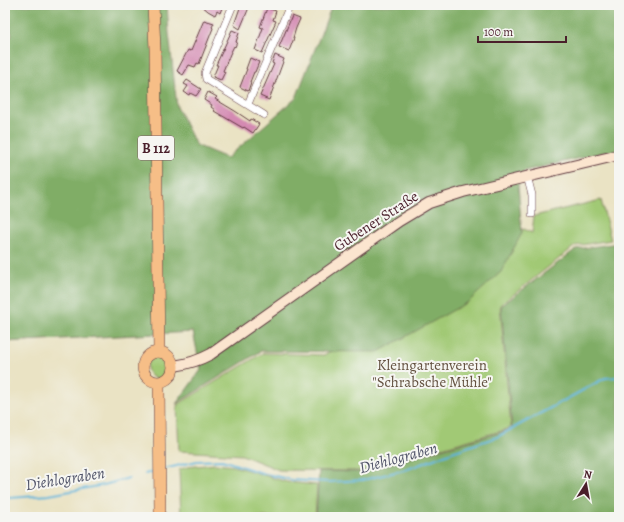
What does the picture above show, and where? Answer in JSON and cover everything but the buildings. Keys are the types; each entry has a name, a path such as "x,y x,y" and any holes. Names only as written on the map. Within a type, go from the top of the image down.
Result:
{"main road":[{"name":"B 112","path":"153,5 155,49 159,352"},
{"name":"Gubener Straße","path":"174,366 197,361 211,354 398,220 429,204 463,192 619,155"},
{"path":"159,352 166,354 172,360 174,366 173,372 168,380 159,383 147,378 143,370 144,363 148,356 159,352"},
{"path":"159,383 160,517"}],"street":[{"path":"233,5 205,73 206,79 264,115"},
{"path":"248,104 290,5"},
{"path":"527,176 532,195 532,214"}],"green space":[{"path":"5,5 167,5 177,107 196,145 227,158 296,98 332,5 619,5 619,149 524,171 518,185 522,233 501,272 468,302 378,352 261,351 176,404 201,370 193,332 5,342 5,40 12,36 5,11"},
{"name":"Kleingartenverein \"Schrabsche Mühle\"","path":"601,200 611,240 575,246 500,305 511,428 361,471 279,470 242,455 179,451 177,405 263,353 324,355 524,229 532,233 534,216"},
{"path":"619,243 619,517 316,517 319,471 361,472 512,429 501,306 576,249"},
{"path":"159,355 164,356 170,362 170,372 164,378 159,379 154,378 148,372 147,367 148,362 154,356"},
{"path":"215,464 234,466 287,482 317,485 315,517 181,517 179,470 187,467"}],"waterway":[{"name":"Diehlograben","path":"164,469 197,461 222,460 262,473 292,480 329,482 363,480 408,469 497,437 605,378 619,377"},
{"name":"Diehlograben","path":"145,474 156,471"},
{"name":"Diehlograben","path":"5,497 10,498 49,495 104,485 129,478"}]}
